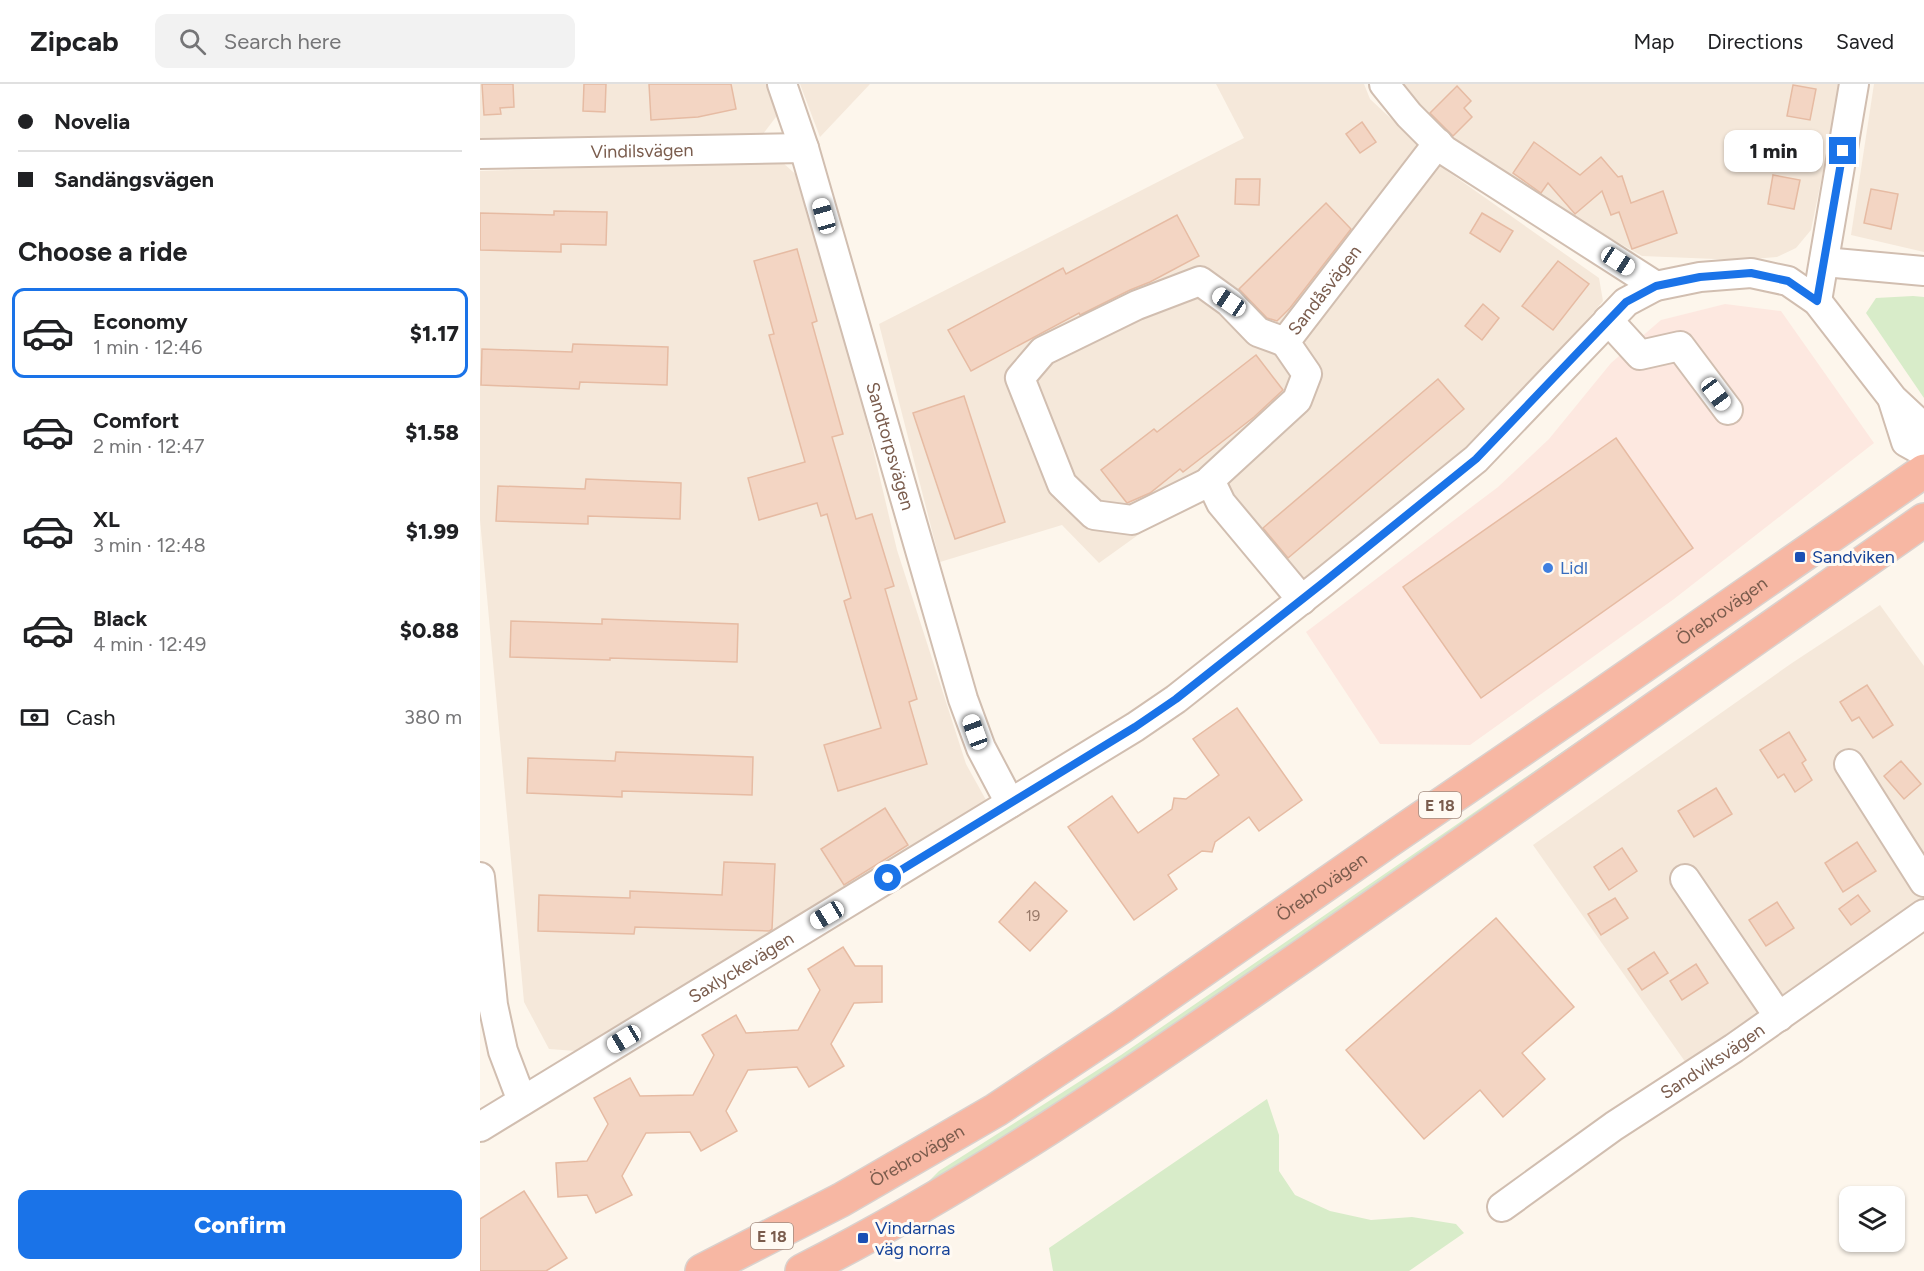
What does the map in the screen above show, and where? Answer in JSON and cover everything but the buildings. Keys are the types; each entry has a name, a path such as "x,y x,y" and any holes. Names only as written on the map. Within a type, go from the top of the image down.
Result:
{"highway":[{"name":"Örebrovägen","path":"702,1271 841,1200 996,1110 1130,1021 1924,471"},
{"name":"E 18","path":"802,1271 930,1200 998,1159 1176,1043 1924,520"}],"street":[{"name":"Sandtorpsvägen","path":"782,84 804,148 963,699 981,748 1011,803"},
{"path":"1384,84 1408,115 1444,150 1656,286"},
{"path":"1817,301 1854,84"},
{"name":"Sandåsvägen","path":"1211,481 1297,400 1307,374 1285,342 1438,143"},
{"name":"Vindilsvägen","path":"480,154 804,148"},
{"path":"1824,262 1924,271"},
{"name":"Saxlyckevägen","path":"480,1127 1135,727 1176,699 1476,459 1626,302 1656,286 1700,277 1751,273 1788,281 1817,301 1893,399"},
{"path":"1285,342 1258,332 1229,302 1200,281 1137,305 1043,351 1020,378 1062,484 1094,515 1132,520 1211,481 1221,503 1302,600"},
{"path":"1608,320 1640,355 1680,346 1728,410"},
{"path":"1893,399 1924,428"},
{"path":"1893,399 1906,442 1924,452"},
{"path":"1849,764 1924,882"},
{"path":"480,877 493,1005 503,1051 522,1101"},
{"path":"1685,879 1779,1017"},
{"name":"Sandviksvägen","path":"1502,1207 1614,1126 1734,1048 1924,914"}],"shaded area":[{"path":"480,84 770,84 779,113 763,134 480,145"},
{"path":"800,84 870,84 820,137"},
{"path":"1216,84 1364,84 1370,99 1447,171 1599,278 1603,301 1513,408 1287,596 1198,492 1099,563 1062,525 940,562 879,324 1244,138"},
{"path":"1394,84 1841,84 1811,230 1796,248 1777,257 1740,260 1642,256 1499,175 1426,120"},
{"path":"1874,84 1924,84 1924,252 1851,235"},
{"path":"782,162 802,180 832,276 897,550 966,764 986,800 589,1052 549,1049 524,1002 480,520 480,171"},
{"path":"1725,304 1781,311 1874,443 1674,599 1470,745 1380,744 1306,632 1498,487 1549,439 1611,363 1661,320"},
{"path":"1880,605 1924,666 1924,902 1686,1063 1533,845 1792,663"}],"green space":[{"path":"1924,297 1924,398 1866,313 1876,298"},
{"path":"1760,616 1254,978 918,1192 939,1171 1121,1055"},
{"path":"1267,1099 1279,1135 1279,1171 1295,1195 1330,1211 1371,1220 1412,1217 1456,1224 1464,1233 1409,1271 1053,1271 1049,1248"}],"place":[{"name":"Sandviken","path":"1800,557"},
{"name":"Lidl","path":"1548,568"},
{"name":"Vindarnas väg norra","path":"863,1238"}],"route":[{"path":"888,878 1135,727 1176,699 1476,459 1626,302 1656,286 1700,277 1751,273 1788,281 1817,301 1843,151"}]}
